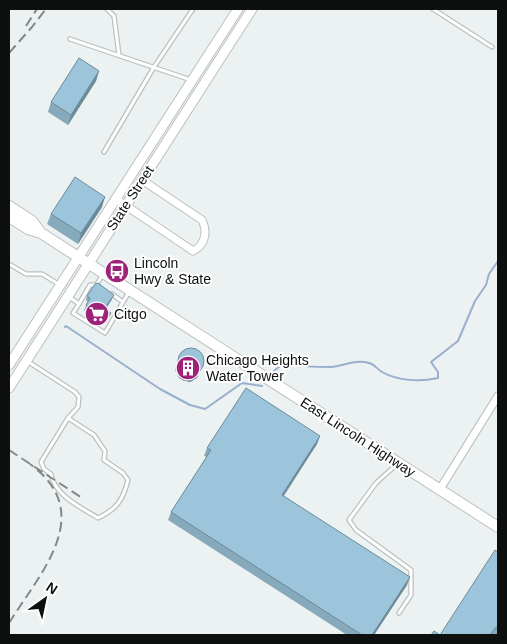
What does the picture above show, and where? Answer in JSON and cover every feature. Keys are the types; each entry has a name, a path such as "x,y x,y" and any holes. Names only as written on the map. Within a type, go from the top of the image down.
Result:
{"main road":[{"name":"East Lincoln Highway","path":"9,206 32,220 41,232"},
{"name":"East Lincoln Highway","path":"9,216 28,228 41,232 498,527"}],"street":[{"name":"State Street","path":"9,365 238,9"},
{"name":"State Street","path":"9,388 252,9"},
{"path":"116,199 193,251 197,249 206,236 206,228 202,220 142,180"},
{"path":"440,490 498,396"}],"lane":[{"path":"107,9 114,16 119,55"},
{"path":"104,152 154,67 193,9"},
{"path":"433,9 492,47"},
{"path":"70,39 192,80"},
{"path":"9,264 26,274 42,274 61,286"},
{"path":"97,284 104,273"},
{"path":"104,289 97,284 90,285 74,313 105,333 130,290"},
{"path":"110,293 123,302"},
{"path":"67,296 79,304"},
{"path":"26,360 75,392 79,397 78,407 68,418 41,462 44,469 51,474 54,484 60,490 98,518 110,513 116,507 124,495 128,480 123,473 104,460 105,451 94,435 68,418"},
{"path":"398,462 376,484 348,520 356,530 411,570 411,595 399,613"}],"building":[{"path":"79,58 99,71 71,115 51,102"},
{"path":"75,177 105,197 81,233 51,214"},
{"path":"98,283 114,295 104,309 111,313 107,319 86,305 90,298 87,296 95,284"},
{"path":"191,348 200,352 204,361 200,370 191,374 182,370 178,361 182,352"},
{"path":"246,388 320,436 282,495 410,577 372,635 362,635 171,512 211,450 207,448"},
{"path":"495,550 498,552 498,628 496,627 490,635 440,635"},
{"path":"434,631 440,635 431,635"}],"waterway":[{"path":"274,371 285,362 313,367 331,367 364,362 372,364 388,375 402,379 424,380 438,378 438,372 431,362 458,341 475,301 486,285 489,274 498,261"},
{"path":"65,327 160,389 190,405 205,409 242,383 262,386"}],"railway":[{"path":"26,26 37,9"},
{"path":"9,53 46,9"},
{"path":"9,450 82,498"},
{"path":"9,623 47,563 57,543 61,522 59,502 50,483 30,464"}],"place":[{"name":"Lincoln Hwy & State","path":"117,271"},
{"name":"Citgo","path":"97,314"},
{"name":"Chicago Heights Water Tower","path":"188,368"}]}
